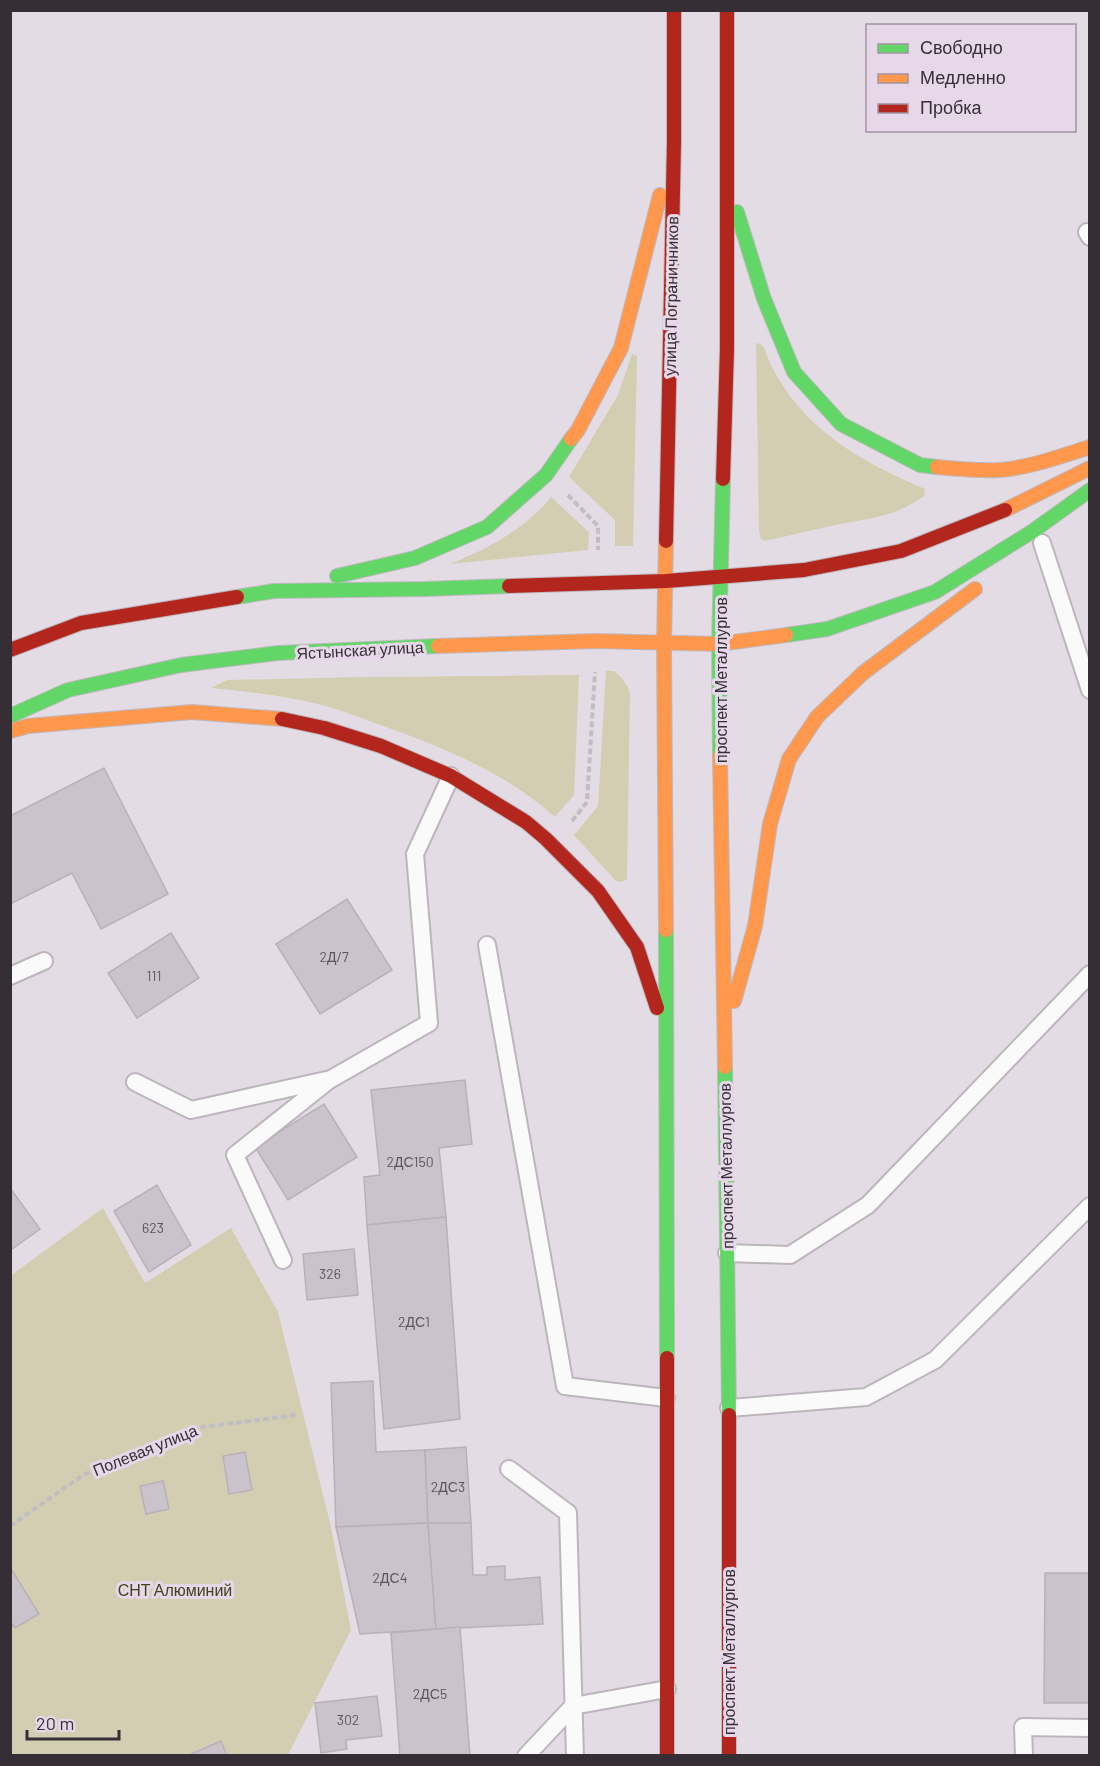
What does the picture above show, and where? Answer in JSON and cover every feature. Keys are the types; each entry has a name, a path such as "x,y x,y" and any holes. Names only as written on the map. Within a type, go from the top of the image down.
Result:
{"main road":[{"name":"улица Пограничников","path":"666,581 674,141 674,10"},
{"path":"722,576 728,349 727,10"},
{"path":"10,650 81,622 274,591 416,558 487,527 546,475 578,430 621,348 674,141"},
{"path":"727,181 764,299 794,372 841,424 920,465 969,470 1000,470 1089,447"},
{"path":"274,591 425,589 666,581 804,570 901,551 1016,505 1089,468"},
{"name":"Ястынская улица","path":"10,716 68,690 182,665 279,654 424,646 596,641 719,644 827,629 935,592 1033,531 1089,490"},
{"path":"1046,540 1089,503"},
{"name":"проспект Металлургов","path":"722,576 719,644 729,1408 729,1755"},
{"path":"666,581 663,643 667,1039 667,1755"},
{"path":"724,1038 755,926 770,824 789,759 818,717 863,673 950,606 987,581"},
{"path":"10,731 28,726 192,712 273,717 324,728 381,746 451,776 526,822 598,891 637,947 667,1039"}],"lane":[{"path":"1046,540 1089,690"},
{"path":"283,1260 235,1155 331,1079 429,1023 415,854 451,776"},
{"path":"486,945 565,1386 666,1398"},
{"path":"10,976 44,961"},
{"path":"727,1253 790,1255 868,1205 1089,974"},
{"path":"135,1082 191,1110 331,1079"},
{"path":"729,1408 866,1397 935,1360 1089,1206"},
{"path":"509,1469 568,1513 574,1755"},
{"path":"526,1755 573,1706 667,1689"},
{"path":"1024,1755 1023,1727 1089,1728"}],"path":[{"path":"565,492 598,526 598,554"},
{"path":"570,825 587,802 595,670"},
{"name":"Полевая улица","path":"10,1526 83,1475 195,1428 296,1415"}],"green space":[{"path":"756,343 761,344 764,348 774,371 793,400 821,429 853,453 925,489 924,496 902,509 881,516 765,541 761,539 759,532"},
{"path":"632,354 637,356 633,546 615,546 615,520 569,477 618,395"},
{"path":"551,497 589,532 588,550 450,564 505,537 529,519"},
{"path":"606,671 614,671 626,684 630,694 627,879 621,882 616,881 574,835 598,806"},
{"path":"579,675 574,795 555,817 515,786 469,761 340,710 300,700 211,688 227,680"},
{"name":"СНТ Алюминий","path":"103,1208 145,1283 231,1228 278,1312 331,1527 351,1630 288,1755 11,1755 10,1276"}],"building":[{"path":"104,768 168,894 101,929 72,873 10,904 10,816"},
{"path":"347,899 392,970 320,1014 276,944"},
{"path":"171,933 199,978 137,1018 108,973"},
{"path":"465,1080 472,1144 439,1148 446,1217 367,1225 364,1177 380,1175 371,1090"},
{"path":"324,1104 357,1157 288,1200 255,1147"},
{"path":"157,1185 191,1245 149,1272 114,1211"},
{"path":"10,1188 40,1229 12,1249 10,1246"},
{"path":"446,1217 460,1419 384,1429 367,1225"},
{"path":"354,1249 358,1295 307,1300 303,1254"},
{"path":"373,1381 376,1452 425,1450 428,1523 336,1527 331,1383"},
{"path":"466,1447 471,1523 428,1523 425,1450"},
{"path":"245,1452 252,1490 229,1494 223,1456"},
{"path":"163,1481 169,1509 146,1514 140,1486"},
{"path":"428,1523 436,1629 360,1634 336,1527"},
{"path":"428,1523 471,1523 473,1575 487,1575 487,1567 505,1566 505,1580 540,1577 543,1624 436,1629"},
{"path":"10,1567 39,1614 15,1628 10,1621"},
{"path":"1045,1573 1090,1573 1090,1703 1044,1703"},
{"path":"460,1627 470,1756 400,1756 391,1633"},
{"path":"377,1696 382,1736 346,1740 347,1749 321,1753 315,1703"},
{"path":"221,1741 227,1756 187,1756"}],"traffic: fast":[{"path":"737,212 764,299 794,372 841,424 920,465 937,467"},
{"path":"337,576 415,558 487,527 546,475 571,439"},
{"path":"720,756 719,644 723,479"},
{"path":"786,635 827,629 935,592 1033,531 1090,490"},
{"path":"237,597 274,591 509,586"},
{"path":"10,716 68,690 181,665 278,653 438,646"},
{"path":"666,930 667,1358"},
{"path":"725,1067 729,1415"}],"traffic: slow":[{"path":"571,439 578,430 621,348 660,195"},
{"path":"937,467 1010,469 1090,447"},
{"path":"1005,510 1090,468"},
{"path":"666,541 664,643 666,930"},
{"path":"734,1001 755,926 770,824 789,759 817,717 863,673 975,589"},
{"path":"438,646 596,641 719,644 786,635"},
{"path":"10,731 28,726 192,712 282,719"},
{"path":"720,756 725,1067"}],"traffic: jam":[{"path":"666,541 674,141 674,10"},
{"path":"723,479 727,349 727,10"},
{"path":"509,586 666,581 804,570 901,551 1005,510"},
{"path":"10,650 81,623 237,597"},
{"path":"282,719 324,728 381,746 451,776 526,822 598,891 637,947 657,1008"},
{"path":"667,1358 667,1756"},
{"path":"729,1415 729,1756"}]}
